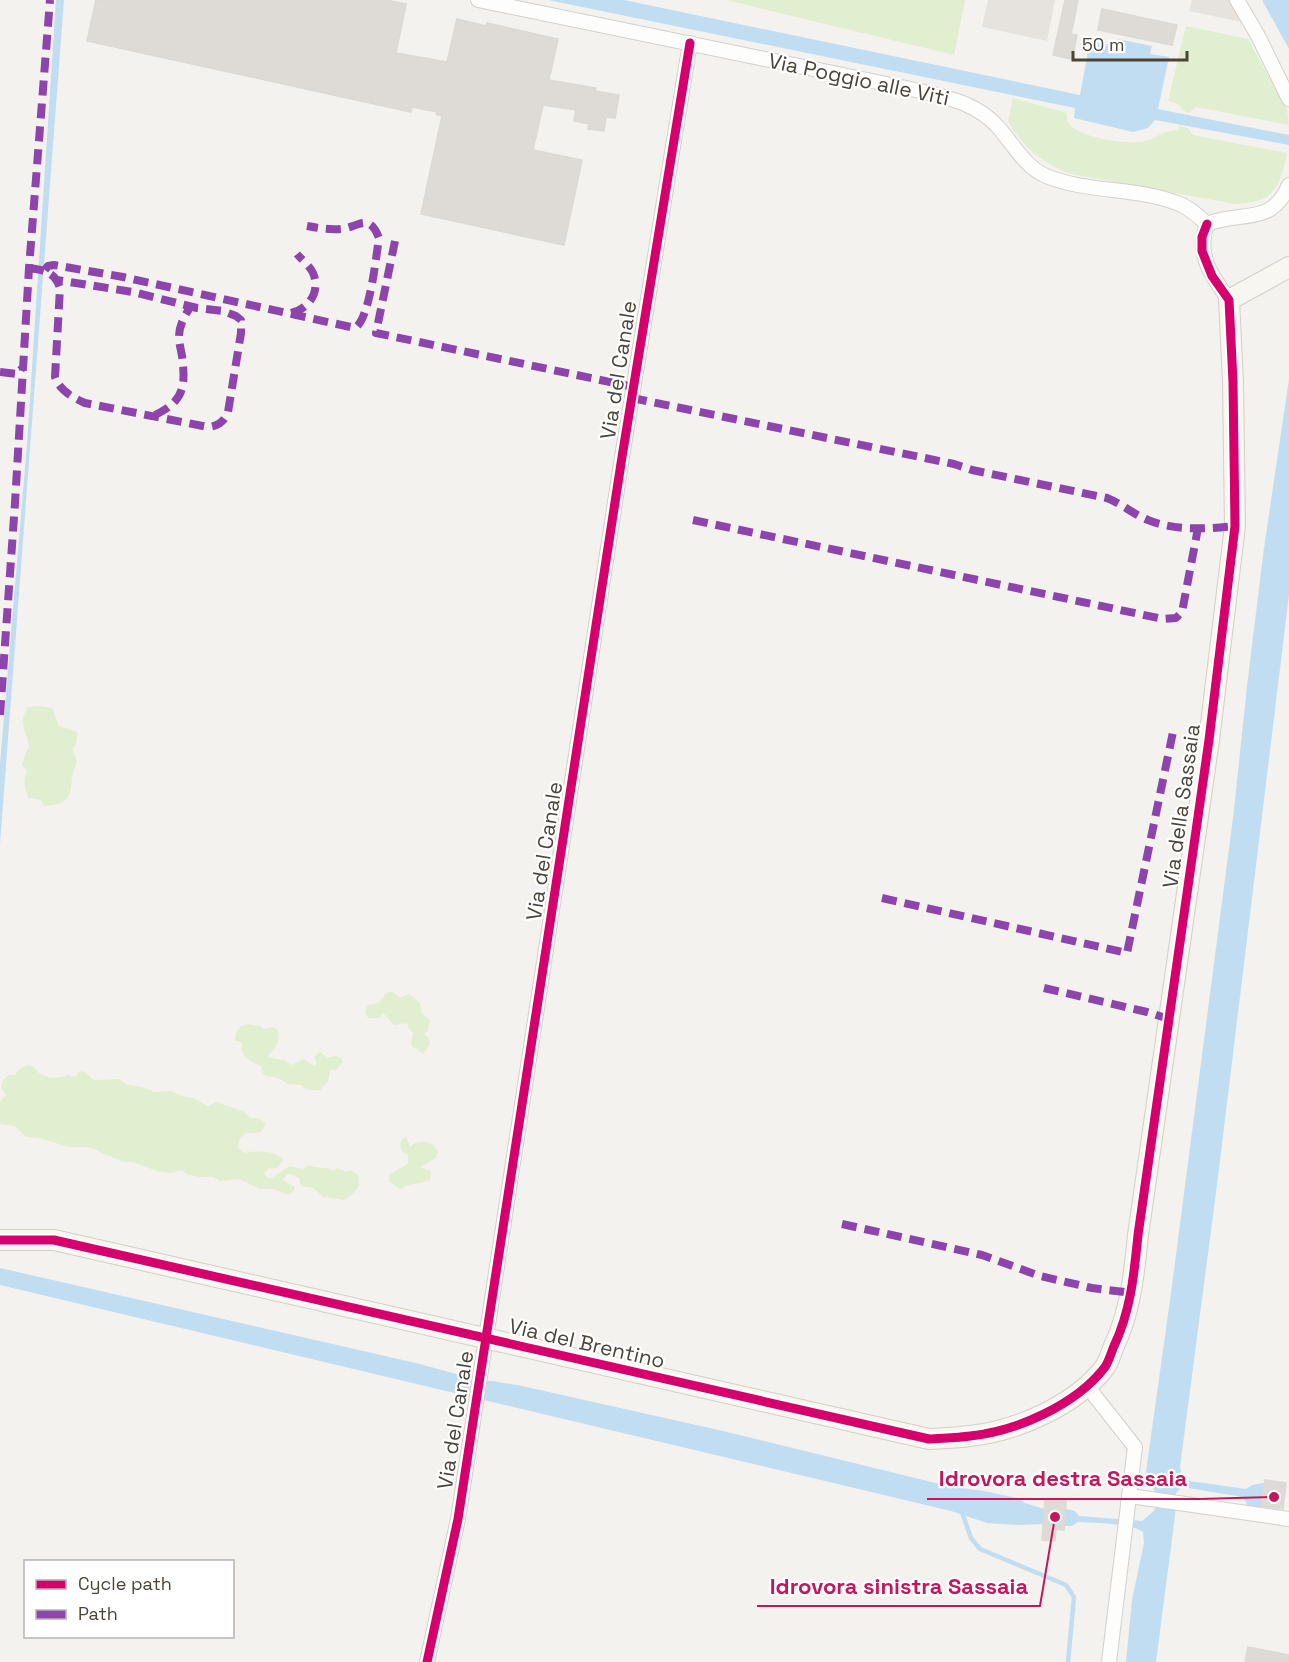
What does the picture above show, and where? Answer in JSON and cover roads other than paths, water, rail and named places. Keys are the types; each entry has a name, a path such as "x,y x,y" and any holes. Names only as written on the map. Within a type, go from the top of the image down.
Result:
{"street":[{"name":"Via Poggio alle Viti","path":"478,0 963,102 989,119 1021,156 1045,176 1177,203 1193,212 1207,224"},
{"path":"1237,0 1257,34 1289,99"},
{"name":"Via del Canale","path":"427,1662 458,1520 622,457 690,43"},
{"path":"1284,269 1229,300 1212,276 1202,251 1202,237 1207,224 1219,219 1251,216 1268,211 1278,205 1289,185"},
{"name":"Via della Sassaia","path":"1087,1386 1106,1365 1118,1338 1132,1293 1138,1235 1209,740 1235,526 1233,382 1229,300"},
{"name":"Via del Brentino","path":"0,1240 54,1239 929,1439 972,1436 1028,1422 1062,1405 1087,1386"},
{"path":"1087,1386 1135,1447 1109,1662"},
{"path":"1130,1497 1289,1519"}],"water":[{"path":"56,0 64,0 0,844 0,764 27,444"},
{"path":"548,0 624,0 1080,95 1090,41 1116,46 1118,39 1152,46 1150,54 1169,57 1158,109 1289,135 1289,145 1155,120 1148,128 1133,132 1074,118 1075,108"},
{"path":"1262,0 1289,0 1289,49"},
{"path":"1289,379 1289,595 1180,1467 1183,1480 1246,1489 1252,1485 1264,1483 1261,1508 1248,1506 1243,1497 1182,1487 1176,1493 1156,1662 1126,1662 1132,1600 1144,1543 1143,1532 1121,1525 1102,1523 1078,1522 1072,1526 1064,1526 1066,1509 1075,1511 1079,1516 1142,1521 1155,1510 1156,1493 1146,1472 1234,810 1264,548"},
{"path":"0,1268 420,1364 473,1381 493,1381 522,1386 723,1431 952,1487 1021,1499 1025,1503 1044,1509 1044,1524 987,1523 951,1511 0,1285"}],"waterway":[{"path":"963,1515 971,1538 980,1549 1066,1585 1074,1597 1068,1662"}],"place":[{"name":"Idrovora destra Sassaia","path":"1274,1497"},
{"name":"Idrovora sinistra Sassaia","path":"1055,1517"}]}
